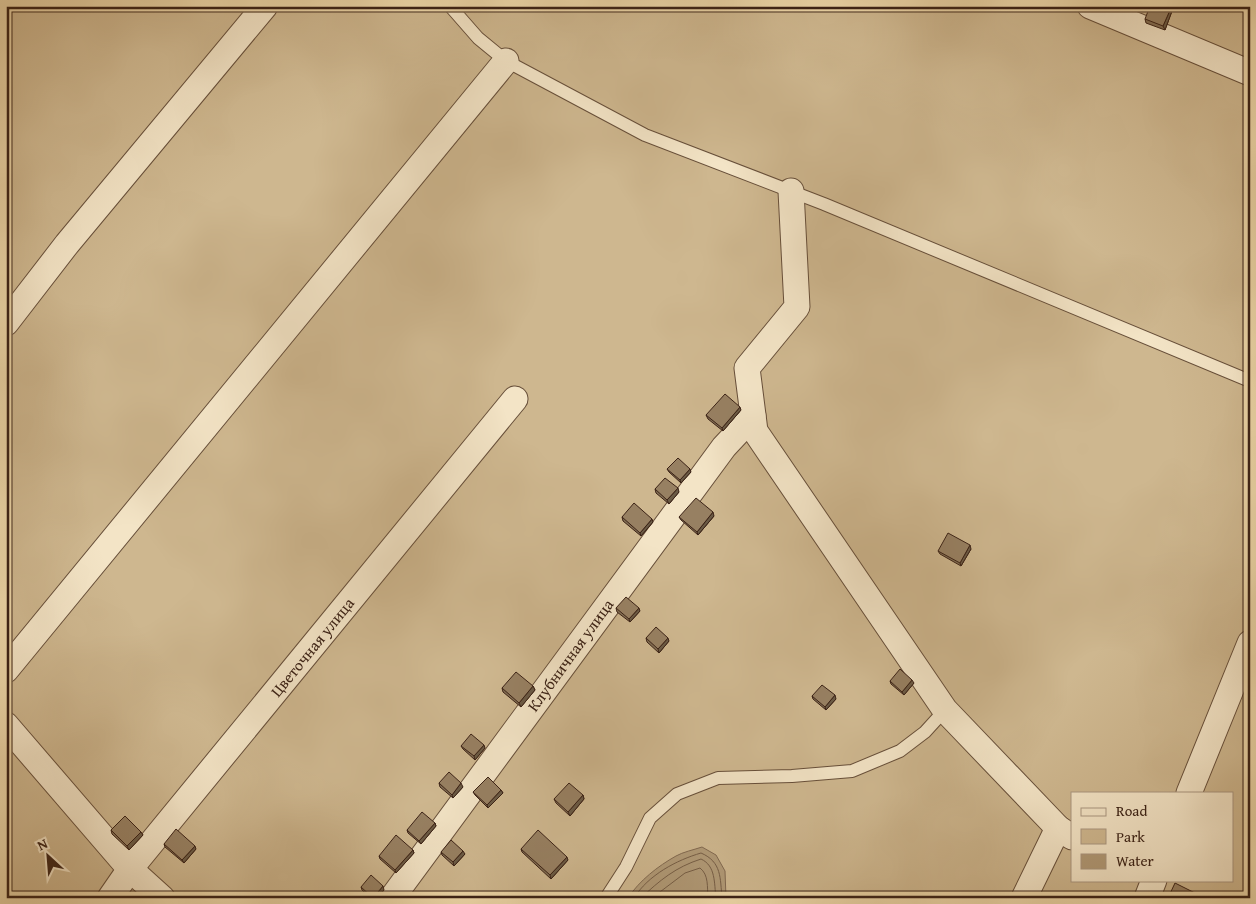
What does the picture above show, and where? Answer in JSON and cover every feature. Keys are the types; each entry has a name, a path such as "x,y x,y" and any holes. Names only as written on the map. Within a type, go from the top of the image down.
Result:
{"street":[{"path":"6,324 67,244 265,6"},
{"path":"1090,6 1250,73"},
{"path":"6,670 506,60"},
{"path":"791,191 797,307 747,368 755,431 945,710 1065,833 1024,898"},
{"name":"Цветочная улица","path":"110,898 130,869 515,399"},
{"name":"Клубничная улица","path":"392,898 724,447 753,416"},
{"path":"1189,792 1250,642"},
{"path":"6,725 130,869 162,898"}],"lane":[{"path":"450,6 478,38 506,60 645,135 791,191 1250,381"},
{"path":"606,898 626,867 650,818 677,794 718,778 792,776 852,771 900,751 925,732 945,710"}],"green space":[{"path":"6,6 1250,6 1250,898 6,898"}],"water":[{"path":"702,847 716,855 725,871 726,898 628,898 649,874 662,864 679,855"}],"building":[{"path":"1150,6 1166,6 1171,8 1163,26 1145,19"},
{"path":"725,394 740,407 722,428 706,415"},
{"path":"678,458 690,469 680,480 667,469"},
{"path":"665,478 678,488 667,500 655,489"},
{"path":"696,498 713,512 697,532 679,517"},
{"path":"634,503 652,519 640,533 622,517"},
{"path":"948,533 970,545 960,563 938,551"},
{"path":"626,597 639,608 629,619 616,608"},
{"path":"656,627 668,638 658,649 646,638"},
{"path":"900,669 912,680 902,692 890,681"},
{"path":"516,672 533,686 519,703 502,688"},
{"path":"822,685 835,695 825,707 812,696"},
{"path":"471,734 484,745 474,756 461,746"},
{"path":"449,772 461,783 452,795 439,783"},
{"path":"488,777 501,790 487,805 473,792"},
{"path":"569,783 583,795 568,812 554,799"},
{"path":"422,812 435,823 419,841 407,830"},
{"path":"125,816 141,832 127,846 111,830"},
{"path":"176,829 195,846 182,860 164,844"},
{"path":"538,830 567,857 550,875 521,849"},
{"path":"396,835 413,850 395,870 379,856"},
{"path":"451,840 463,851 453,862 441,852"},
{"path":"371,875 383,886 373,898 361,887"},
{"path":"1175,883 1205,898 1168,898"}]}
